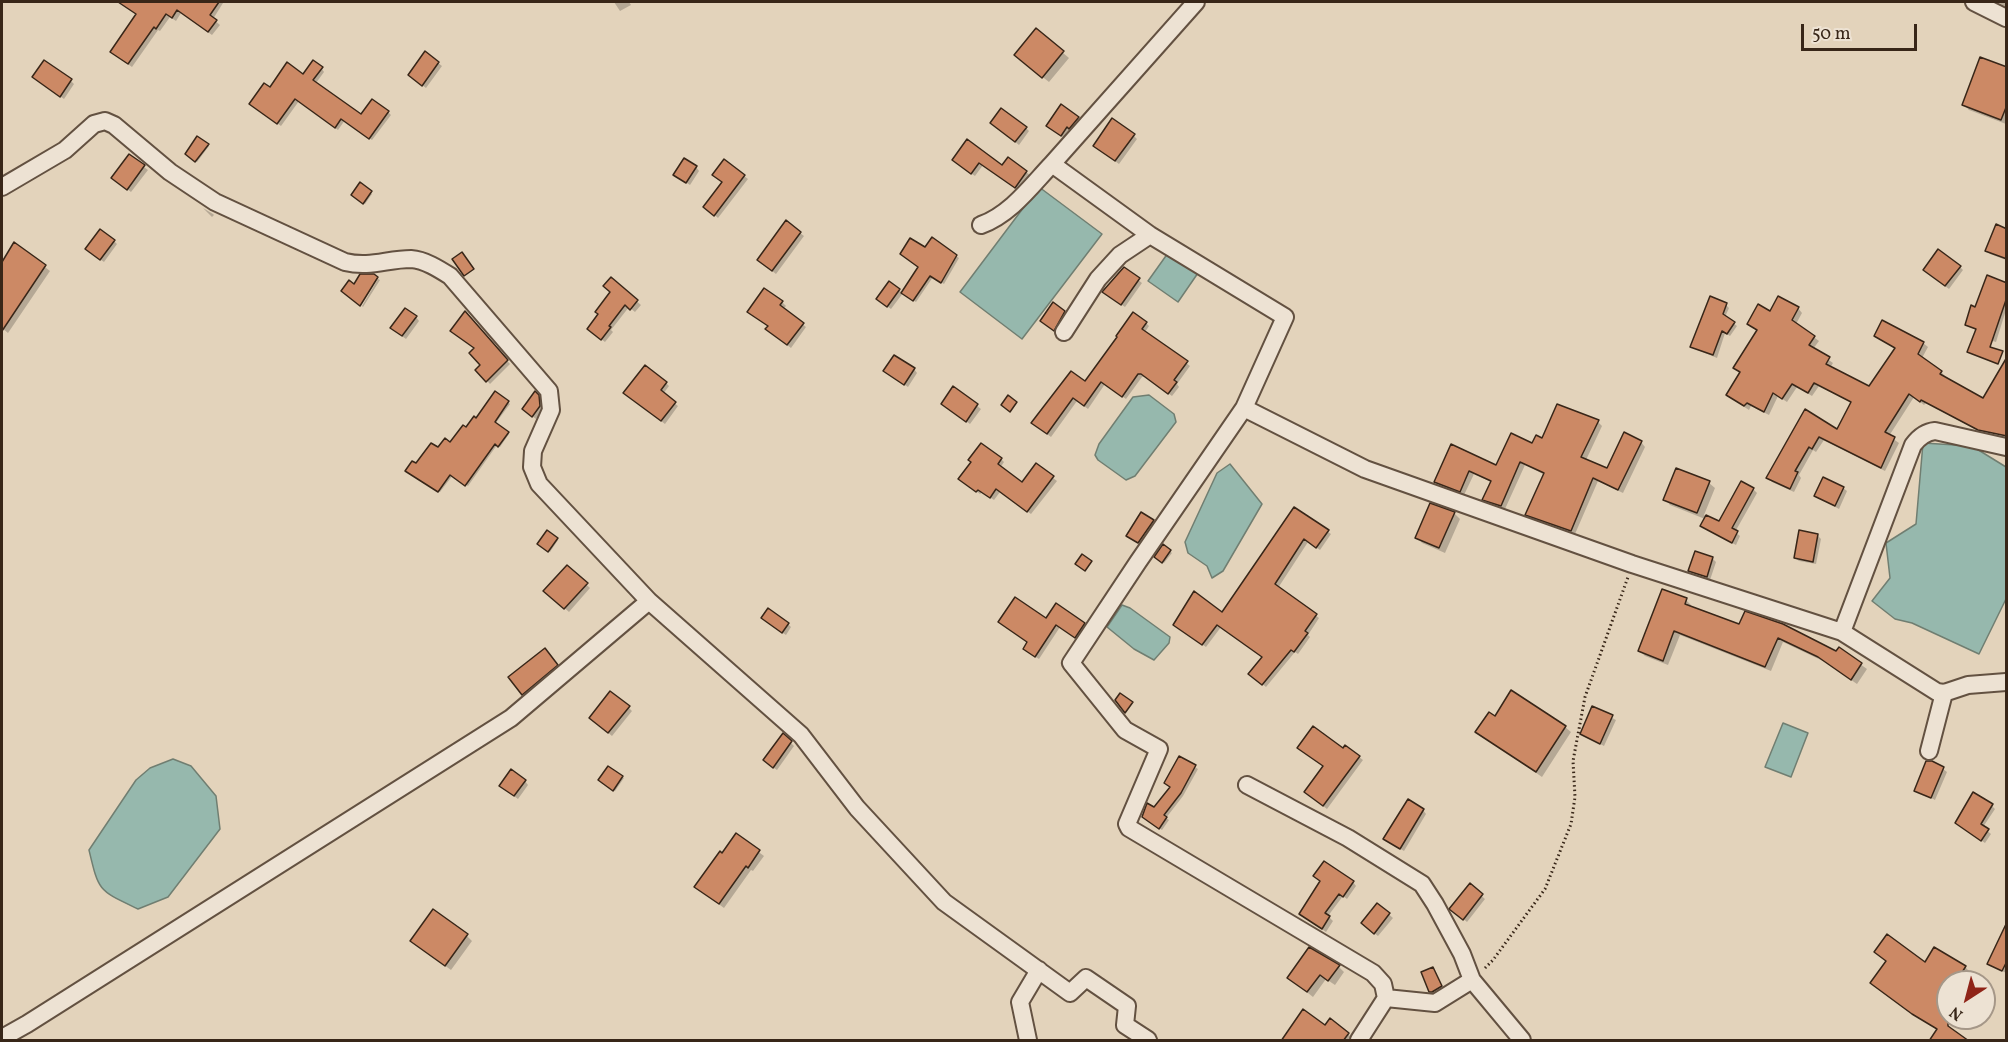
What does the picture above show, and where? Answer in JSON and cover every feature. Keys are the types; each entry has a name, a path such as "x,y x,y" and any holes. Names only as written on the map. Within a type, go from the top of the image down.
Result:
{"street":[{"path":"981,225 995,220 1009,209 1196,2"},
{"path":"1974,2 2007,18"},
{"path":"2,187 65,150 94,124 105,121 114,124 161,165 215,202 345,262 360,266 412,259 435,267 450,276 549,391 551,410 533,451 531,467 539,484 649,601 801,735 857,808 944,902 1070,993 1086,978 1127,1006 1125,1025 1148,1041"},
{"path":"1052,164 1150,235 1285,317 1244,408 1071,663 1125,730 1159,749 1127,824 1129,828 1373,973 1383,984 1386,998 1359,1041"},
{"path":"1064,332 1098,279 1120,255 1150,235"},
{"path":"1244,408 1365,469 1632,564 1842,632 1931,690 1944,693 1968,685 2007,682"},
{"path":"1842,632 1913,445 1918,438 1935,431 2007,447"},
{"path":"2,1038 511,718 649,601"},
{"path":"1929,751 1944,693"},
{"path":"1247,785 1348,838 1422,884 1435,903 1462,954 1472,980 1522,1041"},
{"path":"1028,1041 1020,1002 1039,970"},
{"path":"1386,998 1435,1003 1472,980"}],"path":[{"path":"1472,980 1494,960 1545,889 1571,824 1575,789 1573,761 1585,697 1632,564"}],"water":[{"path":"1039,187 1102,234 1022,339 960,292"},
{"path":"1168,253 1198,273 1178,302 1148,281"},
{"path":"1149,395 1174,414 1176,422 1135,476 1126,480 1098,460 1095,455 1099,444 1133,397"},
{"path":"1923,443 1972,446 2006,467 2006,599 1979,654 1912,623 1895,619 1872,601 1890,578 1886,543 1916,524"},
{"path":"1230,464 1262,504 1223,571 1212,578 1207,566 1188,553 1185,542 1217,473"},
{"path":"1122,605 1130,608 1170,637 1169,643 1154,660 1134,649 1107,627"},
{"path":"1783,723 1808,733 1791,777 1765,767"},
{"path":"173,759 191,766 216,796 220,829 168,897 138,909 115,898 102,888 95,874 89,850 136,780 150,768"}],"building":[{"path":"118,2 219,2 210,15 217,20 208,32 177,10 172,18 166,14 128,64 110,52 136,14"},
{"path":"1036,28 1064,51 1042,78 1014,55"},
{"path":"425,51 439,62 422,86 408,75"},
{"path":"1980,57 2007,67 2007,105 2001,120 1962,105"},
{"path":"44,60 72,79 60,97 32,77"},
{"path":"313,60 323,67 313,80 361,114 372,99 389,111 369,139 341,119 335,128 295,99 277,124 249,104 264,83 270,87 287,62 303,74"},
{"path":"1061,104 1079,117 1069,129 1067,127 1061,136 1046,126"},
{"path":"1001,108 1027,127 1015,142 990,123"},
{"path":"1112,118 1135,134 1115,161 1093,146"},
{"path":"197,136 209,144 195,162 185,154"},
{"path":"967,139 1002,165 1008,157 1027,171 1015,188 979,163 971,174 952,160"},
{"path":"129,154 145,165 127,190 111,178"},
{"path":"684,158 697,166 686,183 673,175"},
{"path":"724,159 745,175 714,216 703,207 722,182 712,175"},
{"path":"360,182 372,191 363,204 351,195"},
{"path":"786,220 801,232 772,271 757,260"},
{"path":"1996,224 2007,229 2007,259 1985,251"},
{"path":"100,229 115,240 100,260 85,249"},
{"path":"932,237 957,255 941,283 930,276 913,301 901,293 918,267 900,254 910,238 925,247"},
{"path":"14,242 46,265 2,331 2,262"},
{"path":"1938,249 1961,266 1945,286 1923,270"},
{"path":"462,252 474,269 464,276 452,259"},
{"path":"1124,267 1140,278 1121,305 1102,292"},
{"path":"360,274 374,274 378,277 360,306 341,291 349,280 354,284"},
{"path":"1987,275 2007,283 2007,297 1990,347 2003,351 1998,364 1967,352 1976,329 1965,325 1971,305 1975,307"},
{"path":"611,277 638,300 630,310 625,305 601,340 587,329 598,314 595,312 610,292 603,286"},
{"path":"889,281 900,289 887,307 876,299"},
{"path":"764,288 783,301 780,305 804,323 787,345 765,329 768,326 747,312"},
{"path":"1710,296 1727,303 1723,314 1735,322 1727,334 1722,331 1713,355 1690,347"},
{"path":"1778,296 1799,307 1792,320 1815,336 1809,345 1830,357 1826,364 1869,386 1895,348 1874,336 1882,320 1924,342 1918,354 1942,371 1940,374 1983,398 2007,357 2007,436 1978,430 1921,400 1920,402 1909,394 1885,432 1895,437 1881,468 1819,437 1812,449 1809,447 1795,471 1798,472 1790,489 1766,478 1805,409 1837,429 1851,402 1814,383 1808,393 1792,384 1782,399 1773,393 1764,412 1747,403 1744,406 1726,395 1740,372 1733,368 1757,330 1747,324 1758,304 1770,311"},
{"path":"1053,302 1065,311 1054,331 1040,321"},
{"path":"405,308 417,316 402,336 390,328"},
{"path":"465,311 508,360 486,382 475,370 480,365 469,353 474,348 450,331"},
{"path":"1133,312 1147,322 1142,329 1188,361 1174,380 1177,382 1168,394 1138,374 1122,397 1101,382 1084,406 1073,398 1047,434 1031,423 1071,371 1085,381"},
{"path":"894,355 915,368 904,385 883,371"},
{"path":"645,365 667,382 661,390 676,402 661,421 623,393"},
{"path":"953,386 978,404 966,422 941,404"},
{"path":"495,391 509,401 495,422 509,432 498,447 495,444 465,486 450,475 438,492 405,471 412,461 416,463 431,443 438,447 445,438 450,442 463,425 466,427 474,416 476,418"},
{"path":"535,391 539,395 540,406 532,417 522,409"},
{"path":"1008,395 1017,402 1010,412 1001,405"},
{"path":"1557,404 1599,420 1581,457 1607,468 1624,432 1642,441 1618,490 1593,478 1571,531 1525,515 1544,473 1520,462 1501,506 1482,500 1491,481 1469,471 1460,492 1434,482 1451,444 1496,465 1511,433 1532,443 1536,435 1542,438"},
{"path":"981,443 1002,458 998,464 1022,482 1036,463 1054,476 1027,512 996,489 990,498 978,490 976,492 958,479 971,462 968,460"},
{"path":"1676,468 1710,481 1697,513 1663,500"},
{"path":"1823,477 1844,487 1835,506 1814,496"},
{"path":"1741,481 1754,488 1732,528 1738,531 1732,543 1700,526 1706,515 1719,521"},
{"path":"1430,503 1455,512 1439,548 1415,538"},
{"path":"1294,507 1329,530 1316,548 1304,539 1275,584 1317,614 1305,631 1308,633 1294,652 1291,650 1262,685 1248,674 1262,657 1217,625 1202,645 1173,625 1194,591 1222,612"},
{"path":"1141,512 1154,520 1138,543 1126,536"},
{"path":"547,530 558,538 548,552 537,544"},
{"path":"1799,530 1818,534 1813,562 1794,558"},
{"path":"1163,544 1171,550 1162,563 1154,557"},
{"path":"1695,551 1713,557 1707,577 1688,571"},
{"path":"1082,554 1092,561 1085,571 1075,564"},
{"path":"567,565 588,583 564,609 543,591"},
{"path":"1662,589 1687,598 1685,604 1739,624 1745,611 1783,624 1836,651 1839,647 1862,663 1851,680 1818,657 1778,638 1765,667 1674,631 1663,661 1638,651"},
{"path":"1015,597 1046,618 1056,603 1085,623 1075,638 1056,625 1035,657 1023,649 1027,642 998,622"},
{"path":"768,608 789,623 782,633 761,618"},
{"path":"545,648 558,665 522,695 508,677"},
{"path":"1511,690 1566,726 1536,772 1475,732 1489,712 1495,716"},
{"path":"610,691 630,706 608,733 589,718"},
{"path":"1120,693 1133,702 1125,713 1115,700"},
{"path":"1592,706 1613,715 1600,744 1580,734"},
{"path":"1313,726 1343,748 1345,745 1360,756 1323,806 1304,792 1323,766 1297,748"},
{"path":"783,733 792,741 773,768 763,760"},
{"path":"1179,756 1196,765 1181,793 1164,815 1167,817 1159,829 1142,817 1147,803 1154,807 1170,787 1164,783"},
{"path":"1926,761 1932,761 1944,767 1931,798 1914,791"},
{"path":"608,766 623,776 613,791 598,780"},
{"path":"511,769 526,780 514,796 499,786"},
{"path":"1973,792 1993,804 1981,824 1989,829 1981,841 1955,823"},
{"path":"1408,799 1424,809 1400,849 1383,839"},
{"path":"736,833 760,850 719,904 694,887"},
{"path":"1324,861 1354,881 1343,897 1339,894 1325,913 1330,916 1322,929 1299,914 1320,881 1313,876"},
{"path":"1470,883 1483,894 1463,920 1449,909"},
{"path":"1377,903 1390,913 1374,934 1361,923"},
{"path":"433,909 468,934 445,966 410,941"},
{"path":"2007,922 2007,961 2002,971 1987,964"},
{"path":"1887,934 1925,962 1934,947 1966,966 1964,970 1936,970 1936,1028 1870,983 1886,961 1874,952"},
{"path":"1309,947 1340,965 1328,981 1320,975 1307,992 1287,978"},
{"path":"1433,967 1442,986 1429,992 1421,972"},
{"path":"1303,1009 1325,1025 1330,1018 1349,1033 1343,1041 1281,1041"},
{"path":"1936,1030 1954,1030 1969,1041 1929,1041"}]}
